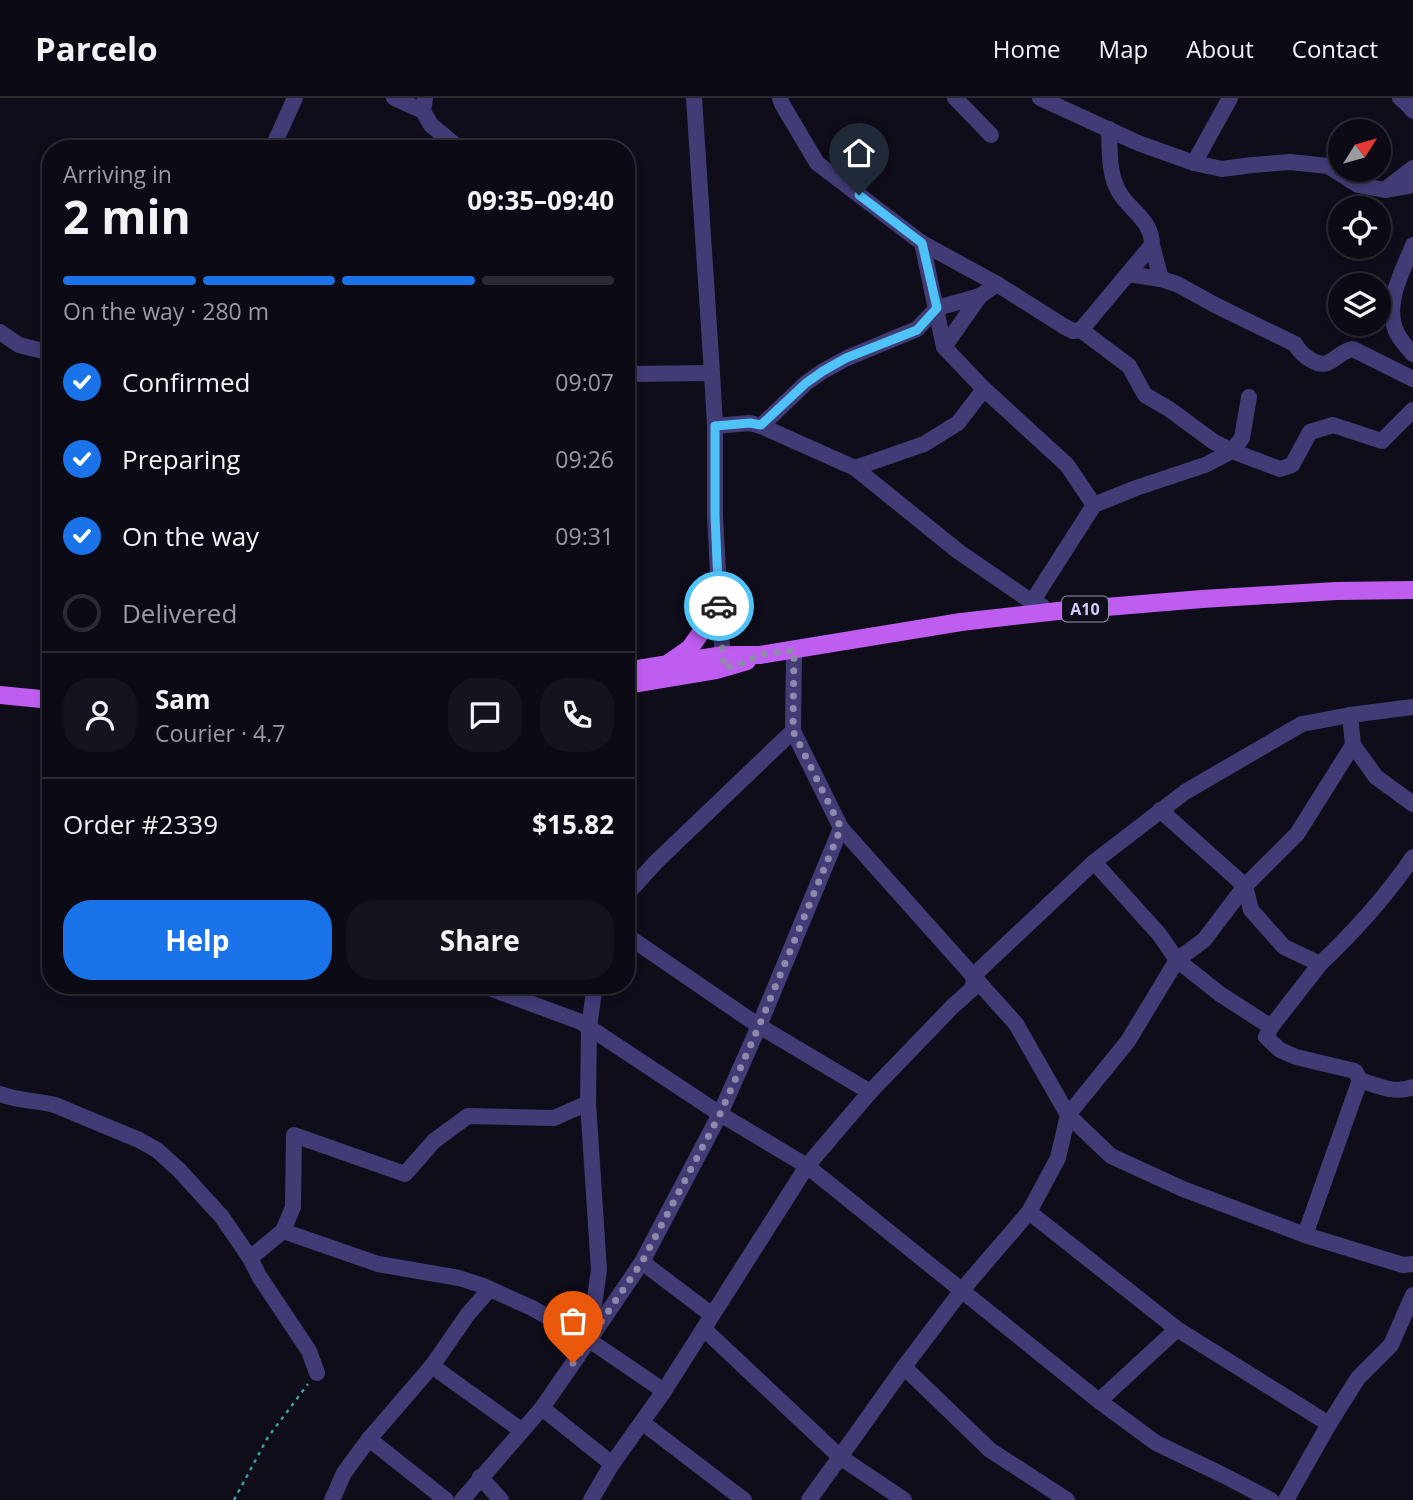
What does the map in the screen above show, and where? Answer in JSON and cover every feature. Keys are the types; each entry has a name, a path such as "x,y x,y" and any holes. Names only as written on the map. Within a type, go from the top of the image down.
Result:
{"main road":[{"name":"A10","path":"635,669 667,664 744,663 760,655 961,622 1058,611 1323,592 1413,590"},
{"path":"667,664 690,648 702,631 718,591"},
{"name":"A10","path":"635,683 723,662"},
{"path":"0,695 42,699"}],"street":[{"path":"276,140 295,98"},
{"path":"394,98 424,104 431,125 449,140"},
{"path":"694,98 715,426 715,516 723,662"},
{"path":"780,98 817,163 922,243 997,284 1065,327 1073,331 1082,330 1129,366 1145,395 1169,408 1214,442 1232,451 1280,469 1292,465 1310,432 1333,425 1382,442 1413,410"},
{"path":"956,98 991,135"},
{"path":"1194,163 1230,98"},
{"path":"1400,98 1413,111"},
{"path":"1047,99 1138,143 1194,163 1222,169 1290,162 1328,166 1358,185 1385,190 1413,185"},
{"path":"1109,129 1112,173 1120,194 1141,216 1152,237 1161,279"},
{"path":"1385,190 1413,168"},
{"path":"922,243 944,347 984,389 1067,465 1094,505"},
{"path":"1082,330 1152,245"},
{"path":"1413,245 1392,303 1396,333 1413,354"},
{"path":"1128,274 1177,284 1295,344 1301,353 1316,363 1323,365 1332,362 1353,349 1413,379"},
{"path":"944,347 980,296 997,284"},
{"path":"761,425 806,383 823,371 846,358 917,330 937,308 980,296"},
{"path":"0,332 19,345 42,351"},
{"path":"0,351 19,345"},
{"path":"635,374 712,373"},
{"path":"855,468 924,444 958,423 984,389"},
{"path":"1032,602 1094,505 1205,465 1232,451 1242,438 1249,397"},
{"path":"715,426 750,423 761,425 855,468 959,552 1032,602 1058,611"},
{"path":"794,650 793,731 841,828 1016,1024 1068,1115 1111,1156 1183,1189 1305,1236 1403,1265 1413,1264"},
{"path":"592,1500 612,1464 664,1391 807,1166 870,1092 973,988 974,975 1094,862 1185,792 1302,724 1413,707"},
{"path":"1350,715 1353,745 1376,777 1413,804"},
{"path":"635,885 793,731"},
{"path":"809,1500 962,1290 1029,1212 1058,1158 1068,1115 1128,1041 1177,960 1204,940 1245,886 1297,834 1353,745"},
{"path":"1160,810 1245,886 1251,910 1284,947 1320,964"},
{"path":"462,1500 542,1408 642,1262 720,1114 841,828"},
{"path":"1413,857 1391,889 1320,964 1266,1037 1280,1050 1296,1057 1355,1071 1360,1080 1390,1090 1413,1087"},
{"path":"1094,862 1159,934 1177,960 1220,994 1271,1027"},
{"path":"635,941 759,1026 870,1092"},
{"path":"505,994 589,1027 720,1114 807,1166 1099,1401 1156,1443 1271,1500"},
{"path":"589,1340 599,1270 588,1103 589,1027 594,994"},
{"path":"1305,1236 1360,1080"},
{"path":"0,1094 12,1099 55,1105 157,1150 222,1217 309,1351 317,1373"},
{"path":"250,1258 283,1231 293,1207 293,1135 405,1174 434,1141 468,1116 554,1118 588,1103"},
{"path":"1029,1212 1177,1329 1329,1424"},
{"path":"283,1231 378,1264 459,1278 481,1285 532,1308 589,1340 664,1391"},
{"path":"642,1262 708,1322 840,1457 904,1500"},
{"path":"332,1500 344,1473 369,1439 432,1366 468,1314 489,1290"},
{"path":"1286,1500 1329,1424 1359,1378 1391,1345 1413,1295"},
{"path":"1099,1401 1177,1329"},
{"path":"432,1366 521,1430"},
{"path":"904,1367 990,1450 1068,1500"},
{"path":"542,1408 612,1464"},
{"path":"643,1423 744,1500"},
{"path":"369,1439 446,1500"},
{"path":"480,1478 500,1500"}],"path":[{"path":"234,1500 268,1437 317,1373"}],"way so far":[{"path":"573,1363 642,1262 720,1114 841,828 793,731 794,650 760,655 724,668 719,606"}],"route":[{"path":"719,606 715,426 750,423 761,425 806,383 823,371 846,358 917,330 937,308 922,243 859,195"}]}
